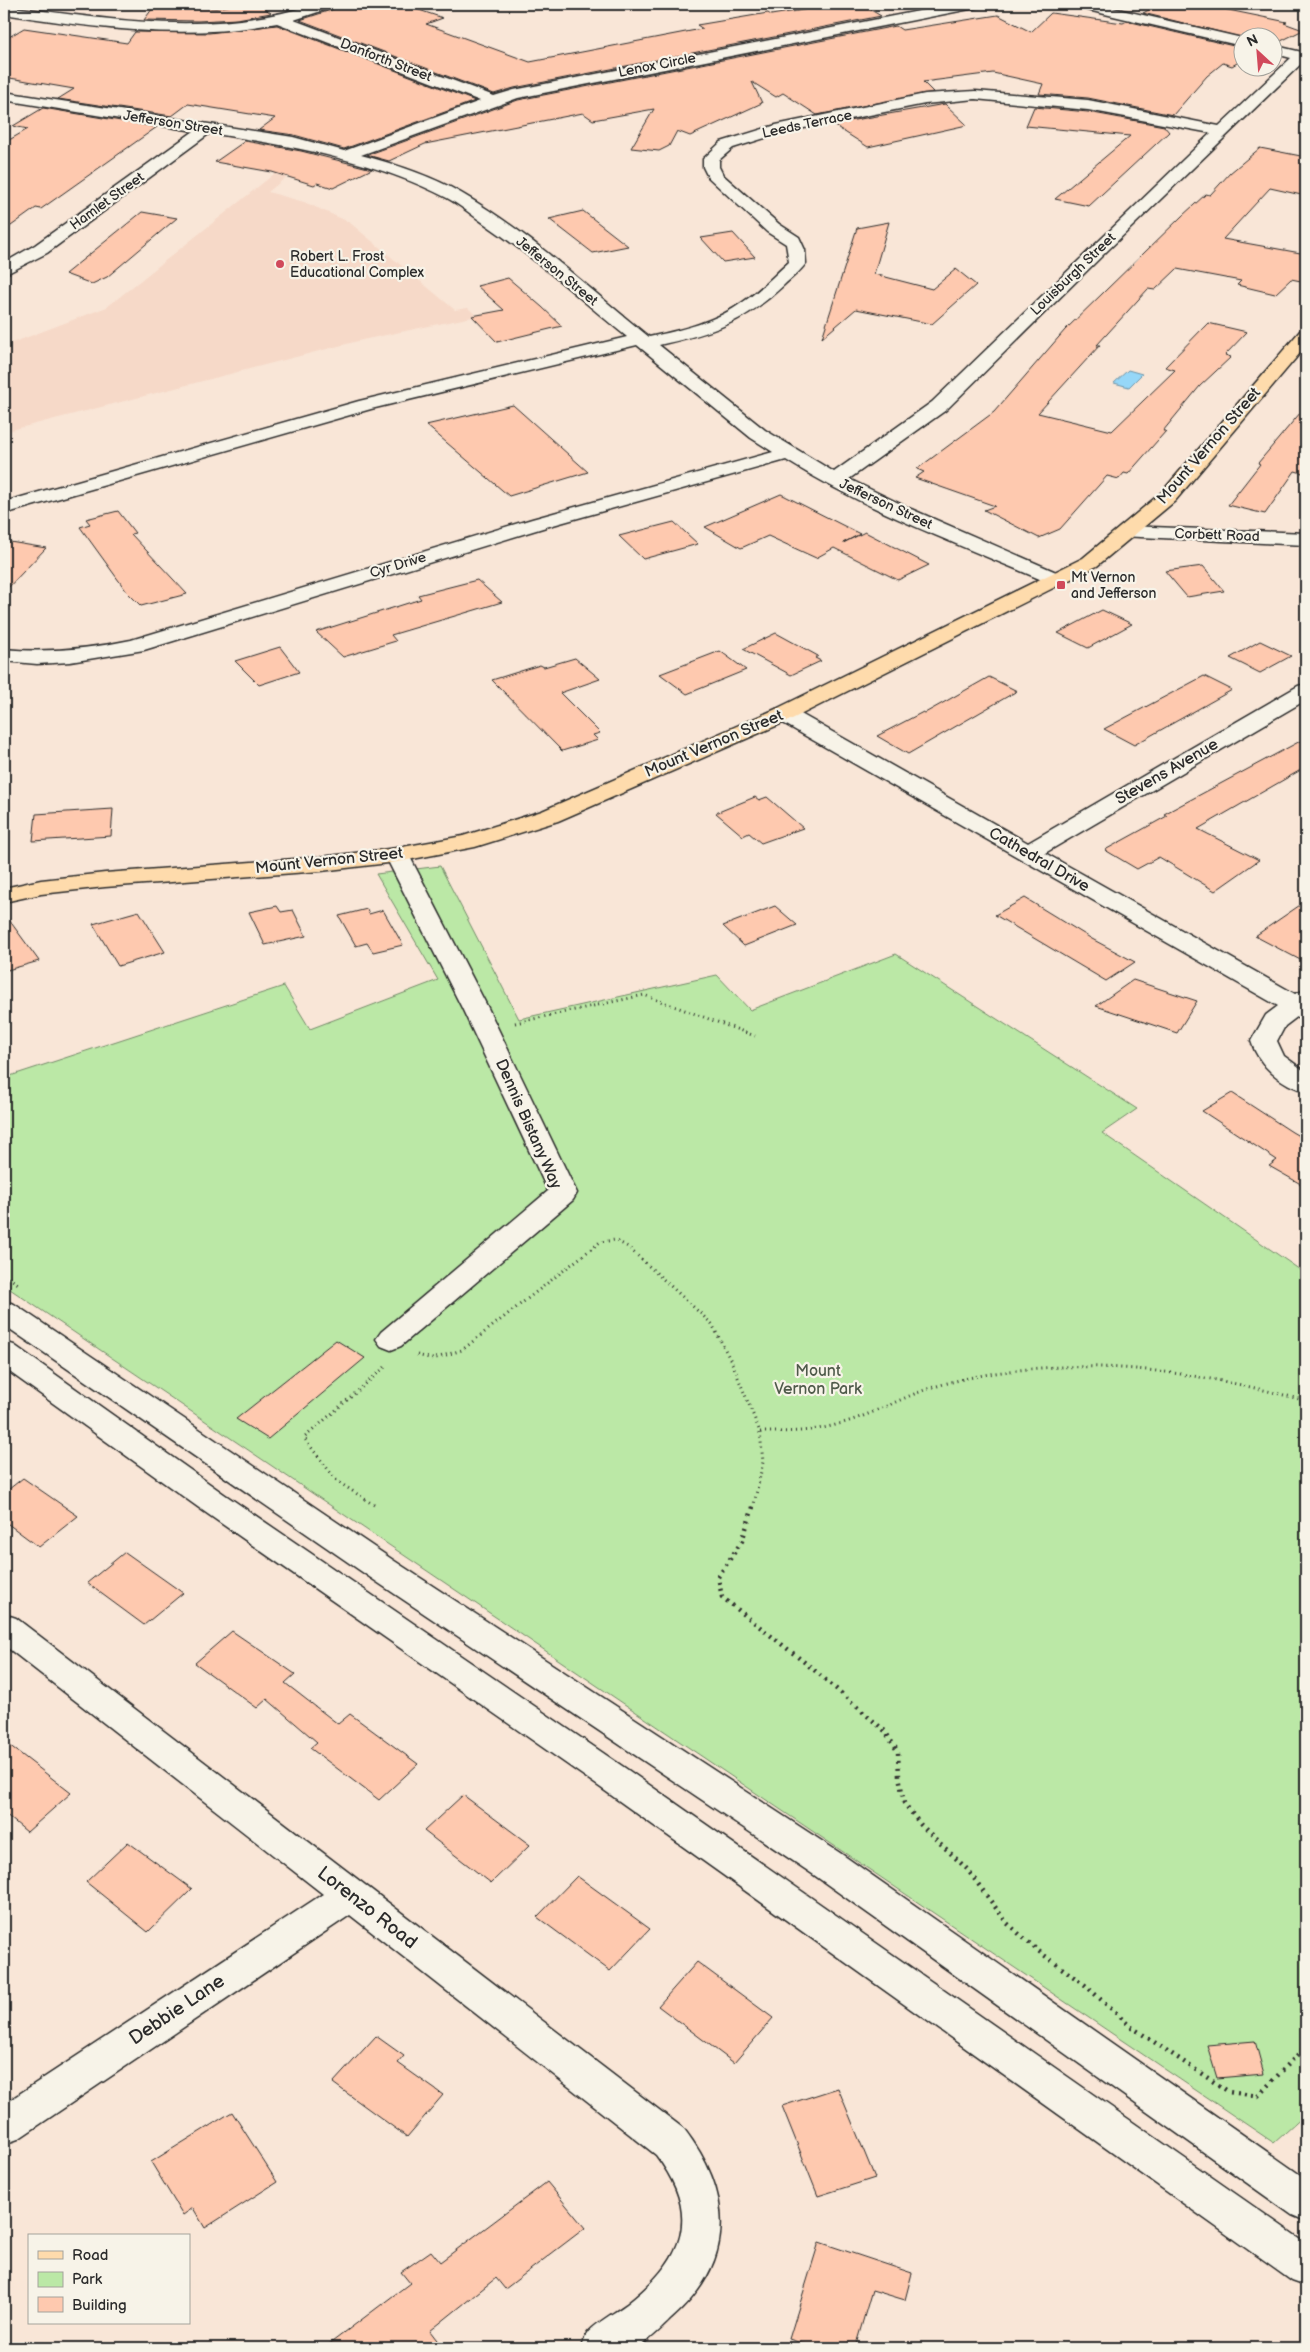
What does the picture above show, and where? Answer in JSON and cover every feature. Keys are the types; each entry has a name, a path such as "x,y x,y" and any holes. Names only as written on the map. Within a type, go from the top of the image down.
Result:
{"main road":[{"name":"Mount Vernon Street","path":"4,895 41,887 105,880 321,864 397,855 467,842 550,816 784,714 1090,562 1168,497 1306,335"}],"street":[{"path":"4,10 106,24 187,29 240,25 279,18 328,4"},
{"name":"Lenox Circle","path":"347,155 493,101 535,89 974,4"},
{"path":"1080,4 1232,40"},
{"name":"Danforth Street","path":"279,18 493,101"},
{"path":"1282,52 1304,57"},
{"name":"Louisburgh Street","path":"835,480 939,406 1222,131 1304,57"},
{"name":"Leeds Terrace","path":"643,341 696,331 735,314 749,306 798,263 797,250 793,241 773,228 716,177 711,167 711,159 727,145 744,138 781,128 925,99 975,95 1088,105 1222,131"},
{"name":"Jefferson Street","path":"5,97 293,142 347,155 418,178 455,196 511,234 758,434 835,480 1056,579"},
{"name":"Hamlet Street","path":"4,270 41,249 208,128"},
{"path":"4,508 366,405 643,341"},
{"name":"Cyr Drive","path":"4,655 60,658 99,653 136,645 521,528 789,453"},
{"name":"Corbett Road","path":"1127,532 1306,539"},
{"name":"Stevens Avenue","path":"1028,854 1306,691"},
{"name":"Cathedral Drive","path":"784,714 1028,854 1301,1001"},
{"name":"Dennis Bistany Way","path":"397,855 485,1030 563,1193 399,1344"},
{"path":"1301,1001 1274,1021 1264,1041 1268,1053 1277,1064 1306,1083"},
{"path":"4,1311 382,1569 827,1864 1306,2202"},
{"path":"4,1354 213,1502 613,1778 1306,2267"},
{"name":"Lorenzo Road","path":"7,1634 351,1895 670,2142 682,2156 692,2173 699,2191 702,2210 701,2230 697,2249 689,2268 678,2284 663,2300 602,2348"},
{"name":"Debbie Lane","path":"4,2126 351,1895"}],"path":[{"path":"485,1030 644,994 755,1036"},
{"path":"374,1505 337,1481 304,1438 399,1344 424,1360 443,1358 462,1350 600,1242 615,1240 628,1247 712,1324 733,1365 760,1432 763,1462 756,1498 742,1541 718,1577 722,1597 813,1669 886,1732 898,1752 899,1776 904,1803 922,1825 967,1868 1008,1923 1037,1950 1085,1986 1130,2026 1229,2092 1258,2096 1306,2046"},
{"path":"760,1432 798,1432 825,1428 938,1386 1007,1371 1096,1367 1182,1374 1279,1393 1306,1401"}],"shaded area":[{"name":"Robert L. Frost Educational Complex","path":"298,155 310,158 268,192 304,202 349,222 455,310 468,308 477,316 362,340 4,432 4,346 107,307"}],"green space":[{"name":"Mount Vernon Park","path":"440,866 519,1019 717,975 750,1010 896,954 1137,1109 1102,1133 1306,1274 1306,2114 1274,2143 4,1285 4,1078 284,986 310,1029 438,980 376,874"}],"water":[{"path":"1128,370 1142,374 1129,387 1114,383"}],"building":[{"path":"239,4 259,4 271,13 237,19 198,21 144,20 155,5 216,8"},
{"path":"337,4 401,4 443,18 426,24 530,62 703,29 697,25 768,13 771,15 841,4 861,4 881,16 514,88 494,94 300,20 334,9"},
{"path":"1160,4 1199,4 1287,22 1284,23 1303,30 1282,40 1282,28 1232,28 1232,35 1143,13"},
{"path":"1051,13 1123,23 1127,21 1232,46 1232,66 1223,63 1207,76 1173,115 1088,98 1039,94 1043,84 993,73 923,82 933,92 817,115 783,93 776,97 752,82 762,103 690,136 677,131 669,146 659,151 631,148 654,109 593,120 583,113 425,144 389,161 367,155 518,100 896,26 902,30 998,15 1031,32"},
{"path":"277,25 475,101 344,149 294,135 259,130 275,118 188,104 172,116 58,99 74,89 4,77 4,40 24,28 127,43 135,32 209,33"},
{"path":"945,104 967,125 868,147 832,124"},
{"path":"1034,107 1088,112 1164,126 1169,132 1089,206 1055,199 1130,136 1026,126"},
{"path":"43,108 157,127 41,209 36,208 4,231 4,143 28,129 13,126"},
{"path":"245,141 301,151 372,169 333,188 317,183 314,185 272,172 215,162"},
{"path":"1260,148 1306,157 1306,196 1270,188 1223,239 1306,254 1306,282 1291,279 1275,294 1237,285 1241,281 1177,269 1155,290 1148,289 1038,413 1112,431 1175,370 1165,367 1208,323 1247,332 1225,355 1231,357 1200,386 1163,431 1166,431 1128,474 1124,473 1119,479 1107,476 1060,529 1039,538 984,510 995,506 915,478 924,472 917,469 994,412 1065,330 1182,216 1206,194 1210,195 1230,173"},
{"path":"583,211 628,246 593,253 549,219"},
{"path":"142,212 177,218 107,277 92,284 65,274"},
{"path":"889,222 874,274 932,289 956,269 976,285 932,324 856,309 822,338 857,228"},
{"path":"733,233 755,257 723,262 701,238"},
{"path":"508,278 562,326 497,342 472,316 504,310 477,286"},
{"path":"513,405 588,472 509,496 426,425"},
{"path":"1306,406 1306,474 1295,471 1265,514 1228,505 1260,464 1258,463"},
{"path":"781,494 860,534 843,543 865,532 929,565 898,580 834,548 816,558 768,536 741,548 705,527"},
{"path":"118,511 135,533 131,534 187,594 141,606 127,592 80,527 90,524 86,519"},
{"path":"674,522 698,544 643,559 619,536"},
{"path":"4,541 46,548 4,592"},
{"path":"1203,566 1224,591 1187,597 1165,571"},
{"path":"477,580 502,602 391,635 396,641 343,657 316,632 421,599 418,595"},
{"path":"1102,610 1132,624 1088,648 1058,633"},
{"path":"776,633 818,656 815,658 821,661 791,675 743,649"},
{"path":"1260,641 1291,656 1260,673 1230,658"},
{"path":"280,647 299,672 259,685 235,661"},
{"path":"720,651 746,670 687,694 660,674"},
{"path":"575,658 600,679 560,693 600,733 593,735 598,740 562,751 492,680 540,665 544,667"},
{"path":"1204,676 1232,690 1134,745 1104,729"},
{"path":"989,677 1017,691 908,754 877,736 923,712 925,713"},
{"path":"1306,738 1306,767 1198,829 1259,860 1215,891 1159,857 1137,869 1105,850 1167,816 1164,814"},
{"path":"755,797 759,800 767,797 803,828 761,843 749,833 743,836 716,813"},
{"path":"113,809 111,836 33,841 36,814"},
{"path":"1025,898 1092,939 1135,962 1106,981 995,915"},
{"path":"1306,901 1306,963 1255,936"},
{"path":"277,906 281,912 293,910 306,936 265,945 249,912"},
{"path":"775,906 797,925 744,946 723,926"},
{"path":"367,909 369,914 383,910 403,945 373,952 367,943 356,946 339,916"},
{"path":"139,911 165,952 118,966 93,924"},
{"path":"4,913 39,961 4,971"},
{"path":"1133,980 1197,1001 1177,1033 1096,1006"},
{"path":"1232,1093 1292,1132 1304,1139 1306,1137 1306,1187 1269,1166 1277,1160 1202,1111"},
{"path":"336,1340 365,1358 268,1439 236,1419"},
{"path":"23,1478 78,1516 39,1547 4,1521 4,1493"},
{"path":"125,1552 183,1593 144,1625 87,1583"},
{"path":"232,1631 295,1674 285,1683 338,1724 350,1714 418,1764 379,1800 310,1748 317,1742 267,1699 257,1708 195,1663"},
{"path":"4,1741 71,1793 27,1832 4,1813"},
{"path":"463,1795 530,1845 491,1883 424,1831"},
{"path":"128,1842 192,1889 148,1932 86,1882"},
{"path":"577,1876 650,1929 610,1971 537,1917"},
{"path":"697,1962 773,2018 734,2063 658,2006"},
{"path":"376,2036 404,2056 398,2063 443,2095 407,2137 333,2083"},
{"path":"1255,2041 1264,2074 1217,2078 1207,2045"},
{"path":"838,2088 875,2178 818,2196 782,2106"},
{"path":"232,2112 277,2182 205,2228 193,2208 183,2215 151,2162"},
{"path":"547,2182 585,2228 505,2289 496,2278 430,2331 443,2348 324,2348 410,2283 401,2272 431,2251 440,2262"},
{"path":"819,2242 912,2273 905,2300 872,2290 855,2348 816,2348 789,2339"}],"place":[{"name":"Robert L. Frost Educational Complex","path":"280,264"},
{"name":"Mt Vernon and Jefferson","path":"1061,585"}]}
